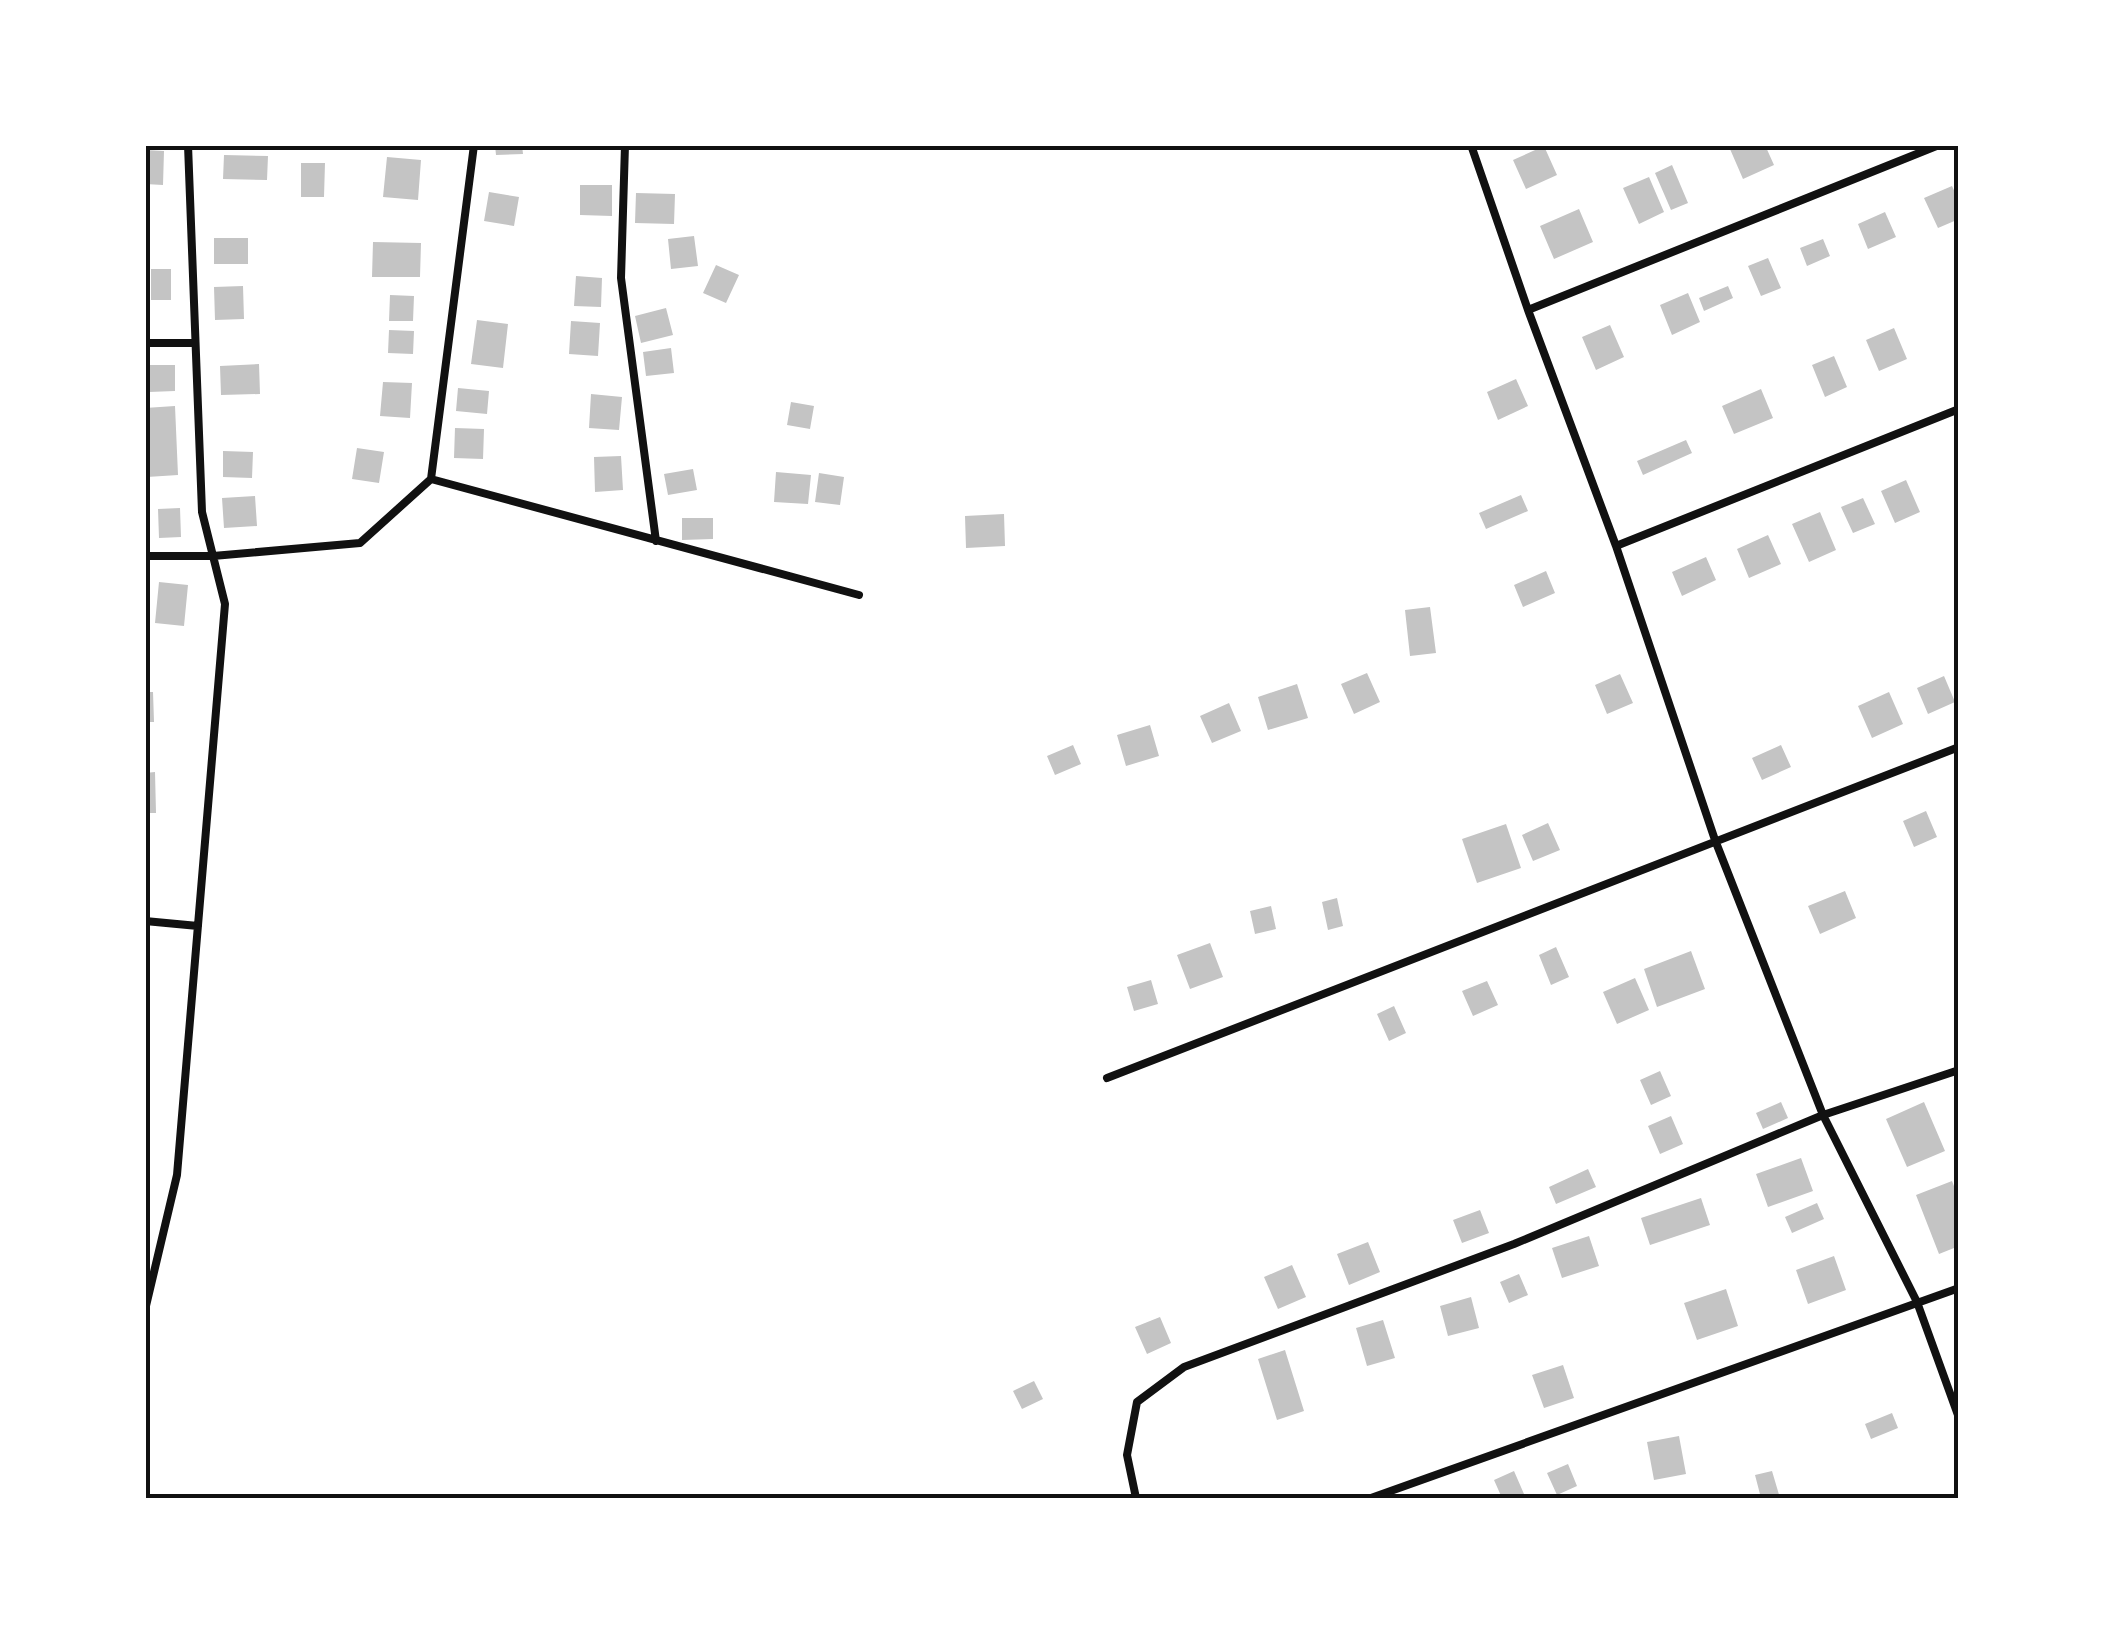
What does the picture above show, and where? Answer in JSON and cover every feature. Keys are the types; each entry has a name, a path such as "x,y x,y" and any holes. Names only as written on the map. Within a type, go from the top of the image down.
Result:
{"street":[{"path":"145,1310 177,1175 225,604 202,512 188,145"},
{"path":"145,556 213,556 360,543 431,479 474,145"},
{"path":"625,145 621,278 656,541"},
{"path":"1471,145 1616,546 1715,840 1823,1114 1917,1302 1959,1418"},
{"path":"1528,310 1939,145"},
{"path":"145,343 195,343"},
{"path":"1616,546 1959,409"},
{"path":"431,479 859,596"},
{"path":"1107,1078 1959,747"},
{"path":"145,921 198,926"},
{"path":"1136,1498 1127,1455 1138,1402 1184,1368 1514,1244 1823,1114 1959,1070"},
{"path":"1372,1498 1959,1288"}],"building":[{"path":"495,145 522,145 523,154 496,155"},
{"path":"1738,145 1765,145 1774,165 1743,179 1730,149"},
{"path":"1544,146 1557,175 1526,189 1513,160"},
{"path":"145,150 164,151 163,185 145,184"},
{"path":"224,155 268,156 267,180 223,179"},
{"path":"387,157 421,160 418,200 383,197"},
{"path":"301,163 325,163 324,197 301,197"},
{"path":"1672,165 1688,203 1671,210 1655,173"},
{"path":"1649,177 1664,212 1639,224 1623,188"},
{"path":"580,185 612,185 612,216 580,215"},
{"path":"1952,186 1959,201 1959,219 1938,228 1924,198"},
{"path":"489,192 519,197 514,226 484,221"},
{"path":"636,193 675,194 674,224 635,223"},
{"path":"1579,209 1593,242 1554,259 1540,226"},
{"path":"1885,212 1896,237 1868,249 1858,224"},
{"path":"694,236 698,266 671,269 668,239"},
{"path":"214,238 248,238 248,264 214,264"},
{"path":"1823,239 1830,256 1807,266 1800,248"},
{"path":"373,242 421,243 420,277 372,277"},
{"path":"1768,258 1781,288 1761,296 1748,266"},
{"path":"716,265 739,275 726,303 703,293"},
{"path":"151,269 171,269 171,300 151,300"},
{"path":"576,276 602,278 601,307 574,306"},
{"path":"243,286 244,319 215,320 214,287"},
{"path":"1728,286 1733,298 1704,311 1699,298"},
{"path":"1688,293 1700,322 1672,335 1660,305"},
{"path":"390,295 414,296 413,321 389,321"},
{"path":"666,308 673,335 641,343 635,316"},
{"path":"477,320 508,324 503,368 471,364"},
{"path":"571,321 600,323 598,356 569,354"},
{"path":"1610,325 1624,357 1596,370 1582,337"},
{"path":"1894,328 1907,359 1879,371 1866,340"},
{"path":"389,330 414,331 413,354 388,353"},
{"path":"671,348 674,373 646,376 643,352"},
{"path":"1834,356 1847,387 1825,397 1812,365"},
{"path":"259,364 260,394 221,395 220,366"},
{"path":"149,365 175,365 175,391 149,392"},
{"path":"1516,379 1528,406 1498,420 1487,392"},
{"path":"383,382 412,383 410,418 380,416"},
{"path":"458,388 489,391 487,414 456,411"},
{"path":"1761,389 1773,418 1734,434 1722,406"},
{"path":"591,394 622,397 619,430 589,428"},
{"path":"791,402 814,406 810,429 787,425"},
{"path":"175,406 178,475 147,477 145,408"},
{"path":"455,428 484,429 483,459 454,458"},
{"path":"1686,440 1692,453 1643,475 1637,461"},
{"path":"357,448 384,452 379,483 352,479"},
{"path":"223,451 253,452 252,478 223,477"},
{"path":"621,456 623,490 595,492 594,457"},
{"path":"693,469 697,490 668,495 664,474"},
{"path":"776,472 811,475 808,504 774,502"},
{"path":"819,473 844,477 840,505 815,502"},
{"path":"1906,480 1920,512 1895,523 1881,491"},
{"path":"1521,495 1528,511 1486,529 1479,513"},
{"path":"255,496 257,526 224,528 222,498"},
{"path":"1863,498 1875,524 1853,533 1841,507"},
{"path":"180,508 181,537 159,538 158,509"},
{"path":"1820,512 1836,550 1809,562 1792,524"},
{"path":"1004,514 1005,546 966,548 965,516"},
{"path":"682,518 713,518 713,539 682,540"},
{"path":"1768,535 1781,564 1749,578 1737,549"},
{"path":"1706,557 1716,580 1682,596 1672,572"},
{"path":"1546,571 1555,593 1523,607 1514,585"},
{"path":"159,582 188,585 184,626 155,623"},
{"path":"1430,607 1436,653 1410,656 1405,610"},
{"path":"1367,673 1380,702 1354,714 1341,684"},
{"path":"1620,674 1633,703 1607,714 1595,685"},
{"path":"1944,676 1955,702 1928,714 1917,688"},
{"path":"1297,684 1308,718 1268,730 1258,697"},
{"path":"145,692 153,692 154,722 145,722"},
{"path":"1889,692 1903,724 1872,738 1858,706"},
{"path":"1229,703 1241,731 1212,743 1200,716"},
{"path":"1150,725 1159,756 1126,766 1117,735"},
{"path":"1073,745 1081,764 1055,775 1047,756"},
{"path":"1781,745 1791,767 1762,780 1752,758"},
{"path":"155,772 156,813 145,813 145,773"},
{"path":"1926,811 1937,837 1914,847 1903,821"},
{"path":"1548,823 1560,850 1533,861 1522,835"},
{"path":"1506,824 1521,868 1477,883 1462,839"},
{"path":"1845,891 1856,918 1820,934 1808,906"},
{"path":"1337,898 1343,926 1328,930 1322,902"},
{"path":"1271,906 1276,929 1255,934 1250,911"},
{"path":"1210,943 1223,977 1190,989 1177,955"},
{"path":"1556,947 1569,977 1551,985 1539,955"},
{"path":"1691,951 1705,989 1657,1007 1644,969"},
{"path":"1635,978 1649,1010 1617,1024 1603,992"},
{"path":"1151,980 1158,1004 1134,1011 1127,987"},
{"path":"1487,981 1498,1005 1473,1016 1462,991"},
{"path":"1394,1006 1406,1033 1389,1041 1377,1014"},
{"path":"1660,1071 1671,1096 1651,1105 1640,1080"},
{"path":"1781,1102 1788,1118 1763,1129 1756,1113"},
{"path":"1924,1102 1945,1151 1907,1167 1886,1119"},
{"path":"1671,1116 1683,1144 1660,1154 1648,1126"},
{"path":"1801,1158 1813,1191 1768,1207 1756,1174"},
{"path":"1588,1169 1596,1187 1556,1204 1549,1187"},
{"path":"1952,1181 1959,1199 1959,1246 1939,1254 1916,1195"},
{"path":"1701,1198 1710,1225 1650,1245 1641,1218"},
{"path":"1817,1203 1824,1219 1792,1233 1785,1217"},
{"path":"1480,1210 1489,1233 1462,1243 1453,1220"},
{"path":"1589,1236 1599,1266 1562,1278 1552,1248"},
{"path":"1368,1242 1380,1272 1349,1285 1337,1254"},
{"path":"1834,1256 1846,1290 1808,1304 1796,1270"},
{"path":"1292,1265 1306,1297 1278,1309 1264,1277"},
{"path":"1519,1274 1528,1295 1509,1303 1500,1282"},
{"path":"1726,1289 1738,1326 1697,1340 1684,1303"},
{"path":"1471,1297 1479,1328 1448,1336 1440,1306"},
{"path":"1160,1317 1171,1343 1147,1354 1135,1327"},
{"path":"1383,1320 1395,1358 1367,1366 1356,1328"},
{"path":"1285,1350 1304,1411 1277,1420 1258,1359"},
{"path":"1563,1365 1574,1398 1544,1408 1532,1375"},
{"path":"1034,1381 1043,1399 1022,1409 1013,1391"},
{"path":"1892,1413 1898,1428 1871,1439 1865,1424"},
{"path":"1679,1436 1686,1474 1654,1480 1647,1442"},
{"path":"1568,1464 1577,1486 1557,1495 1547,1473"},
{"path":"1514,1471 1524,1494 1502,1498 1494,1480"},
{"path":"1772,1471 1780,1498 1761,1498 1755,1475"}]}
